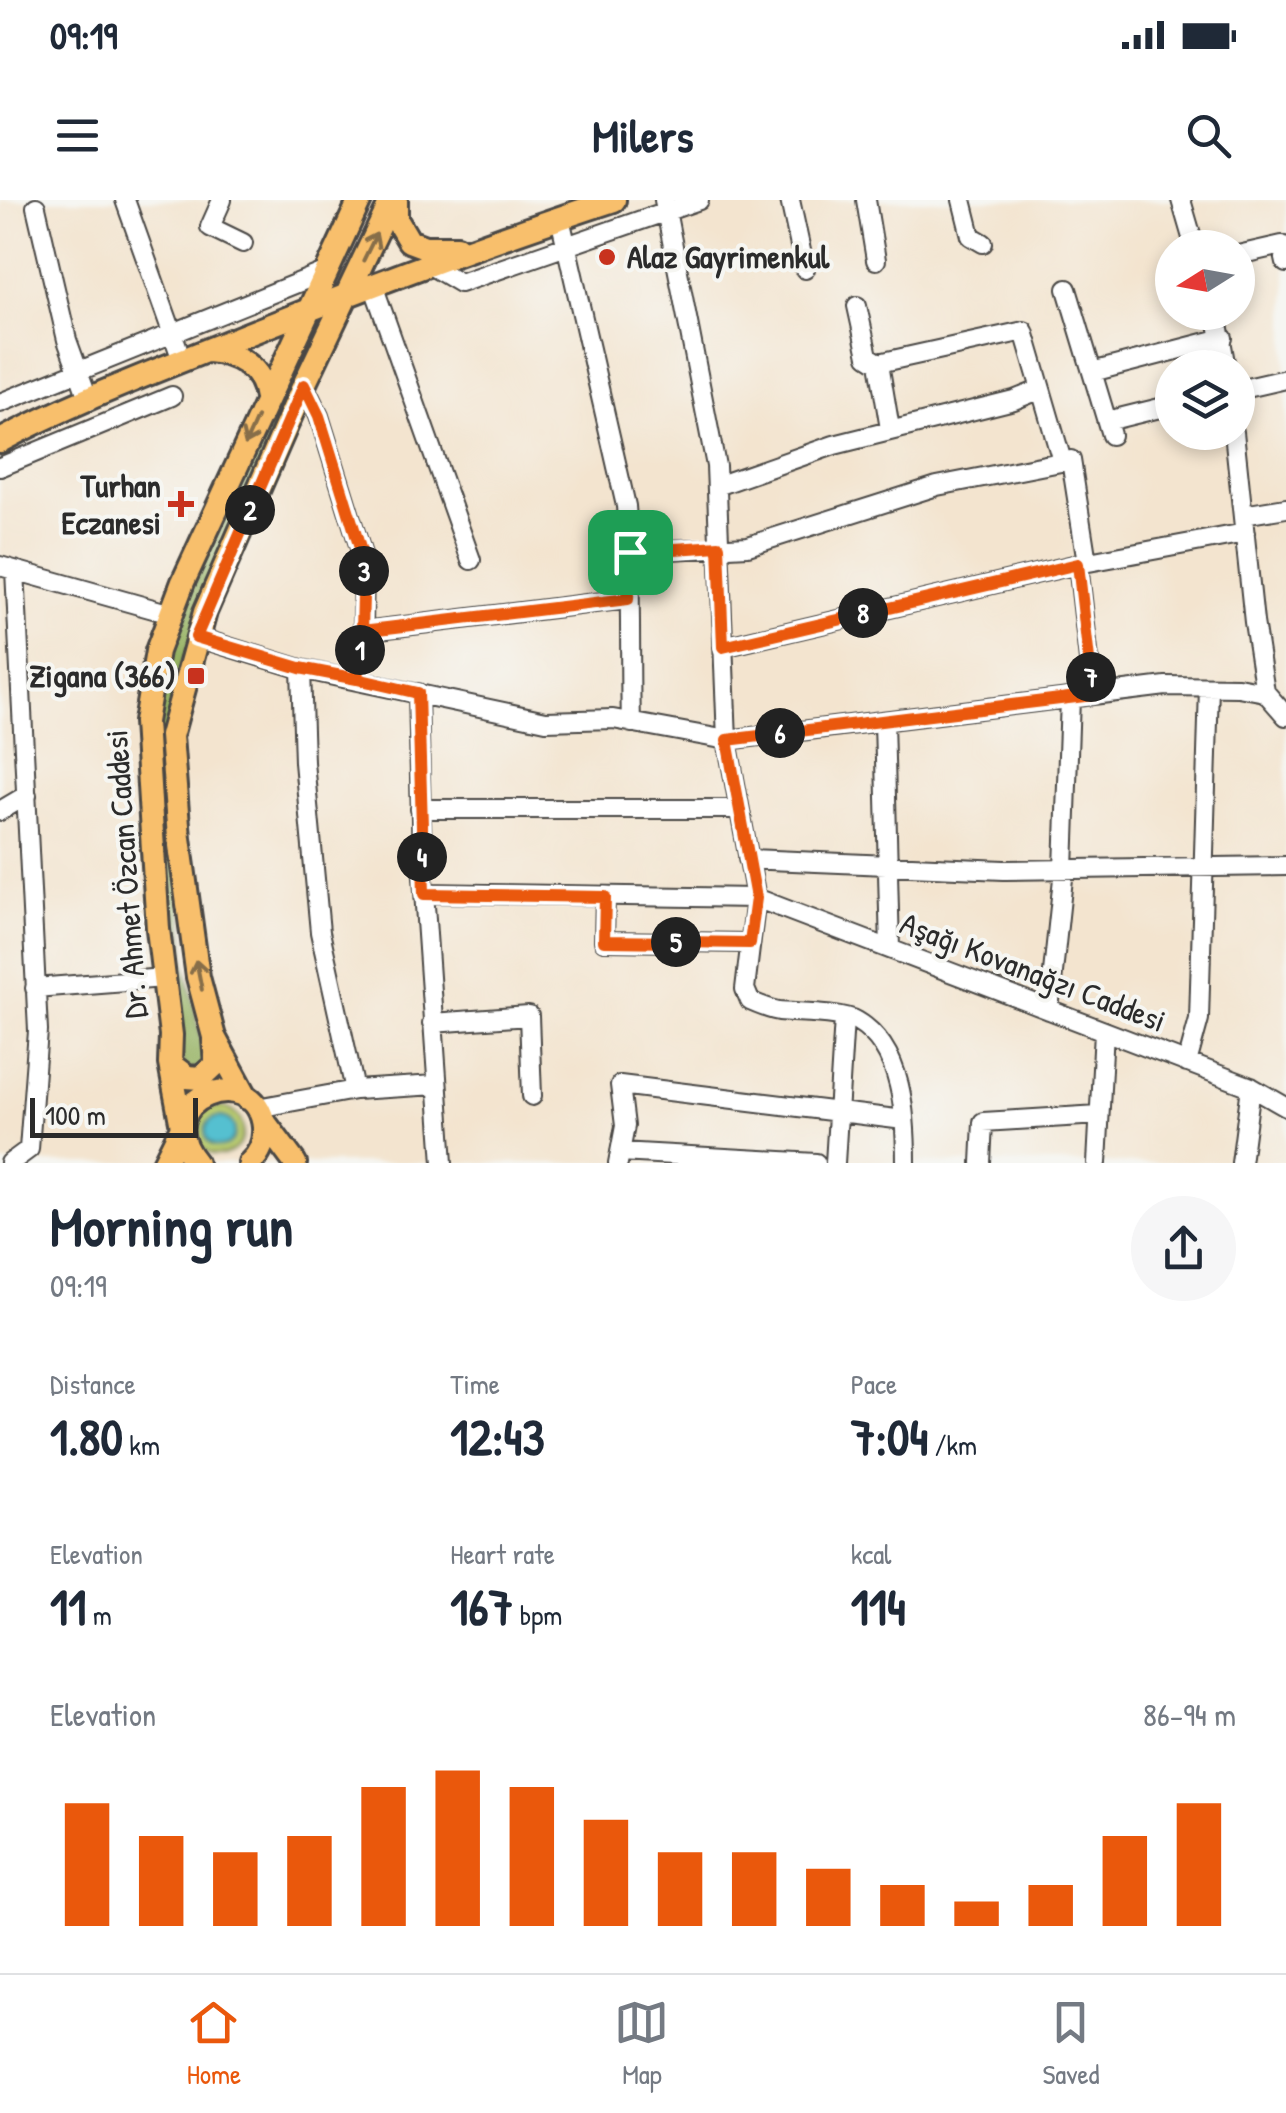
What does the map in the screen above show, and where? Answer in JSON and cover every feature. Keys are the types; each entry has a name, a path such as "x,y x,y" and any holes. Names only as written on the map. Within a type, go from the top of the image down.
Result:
{"main road":[{"name":"Dr. Ahmet Özcan Caddesi","path":"196,1163 187,1152 170,1064 171,1035 144,722 158,651 171,614 306,310 360,200"},
{"name":"Dr. Ahmet Özcan Caddesi","path":"295,1163 256,1108 214,1037 198,977 178,838 170,736 196,637 304,385 394,200"},
{"path":"394,200 396,218 408,242 425,247 476,248"},
{"path":"6,437 347,294 614,200"},
{"path":"193,356 228,354 247,364 261,379 266,398"},
{"path":"170,1064 186,1078 201,1078 216,1064 214,1037"},
{"path":"164,1163 194,1102 206,1094 234,1092 256,1108 262,1146 250,1163"}],"street":[{"path":"125,200 172,334 193,356"},
{"path":"222,200 210,227 243,242"},
{"path":"428,264 460,283 665,205 699,200"},
{"path":"790,200 805,269"},
{"path":"866,200 876,260"},
{"path":"962,200 971,236 982,243"},
{"path":"1181,200 1190,230"},
{"path":"665,205 713,449 727,740 756,898 745,990 750,1001 774,1010 856,1020 883,1048 897,1075 906,1163"},
{"path":"36,207 77,373 89,401"},
{"path":"560,218 626,506 631,723"},
{"path":"1255,252 1282,245 1286,263"},
{"path":"6,437 0,404 326,271"},
{"path":"373,284 472,560"},
{"path":"1067,289 1109,428 1155,411"},
{"path":"857,306 868,356 880,364 1024,332 1062,462"},
{"path":"1220,330 1224,350"},
{"path":"1092,372 1222,338"},
{"path":"880,364 890,429"},
{"path":"1255,386 1286,379"},
{"path":"304,385 319,416 364,561 357,679"},
{"path":"716,486 890,429 1014,400 1038,390"},
{"path":"0,467 172,396"},
{"path":"1236,450 1265,692 1286,716"},
{"path":"630,552 748,546 937,486 1071,460 1093,695"},
{"path":"723,647 1244,524 1286,508"},
{"path":"10,1163 29,1148 38,1031 26,795 8,568 171,614"},
{"path":"362,631 628,599"},
{"path":"196,637 300,668 546,721 613,719 727,740 1166,686 1238,687 1265,692"},
{"path":"300,668 304,762 320,932 354,1090"},
{"path":"1187,1063 1199,1019 1209,686"},
{"path":"418,693 424,894 443,1163"},
{"path":"1049,1010 1064,869 1070,698"},
{"path":"884,721 890,949"},
{"path":"0,811 26,795"},
{"path":"420,809 738,809"},
{"path":"748,859 890,868 1286,866"},
{"path":"424,894 756,898"},
{"path":"605,897 604,941 750,943"},
{"name":"Aşağı Kovanağzı Caddesi","path":"756,898 1252,1087 1286,1106"},
{"path":"35,988 164,978"},
{"path":"432,1023 529,1016 532,1096"},
{"path":"835,1163 844,1018"},
{"path":"1097,1163 1104,1031"},
{"path":"256,1108 354,1090 436,1085"},
{"path":"816,1163 619,1157 625,1126 620,1085 904,1120"},
{"path":"1241,1163 1252,1087"},
{"path":"981,1163 983,1122 1100,1115"}],"green space":[{"path":"300,354 309,358 174,683 185,964 208,1066 184,1071 173,1022 153,726 158,684 176,620"},
{"path":"219,1107 236,1114 243,1131 236,1148 219,1155 202,1148 195,1131 202,1114"}],"water":[{"path":"220,1117 231,1121 235,1132 231,1143 220,1147 209,1143 205,1132 209,1121"}],"place":[{"name":"Alaz Gayrimenkul","path":"607,257"},
{"name":"Turhan Eczanesi","path":"181,504"},
{"name":"Zigana (366)","path":"196,676"}],"route":[{"path":"630,552 628,599 362,631 357,679 300,668 196,637 304,385 319,416 364,561 357,679 418,693 424,894 605,897 604,941 750,943 756,898 727,740 1093,695 1078,564 723,647 719,546 630,552"}]}
